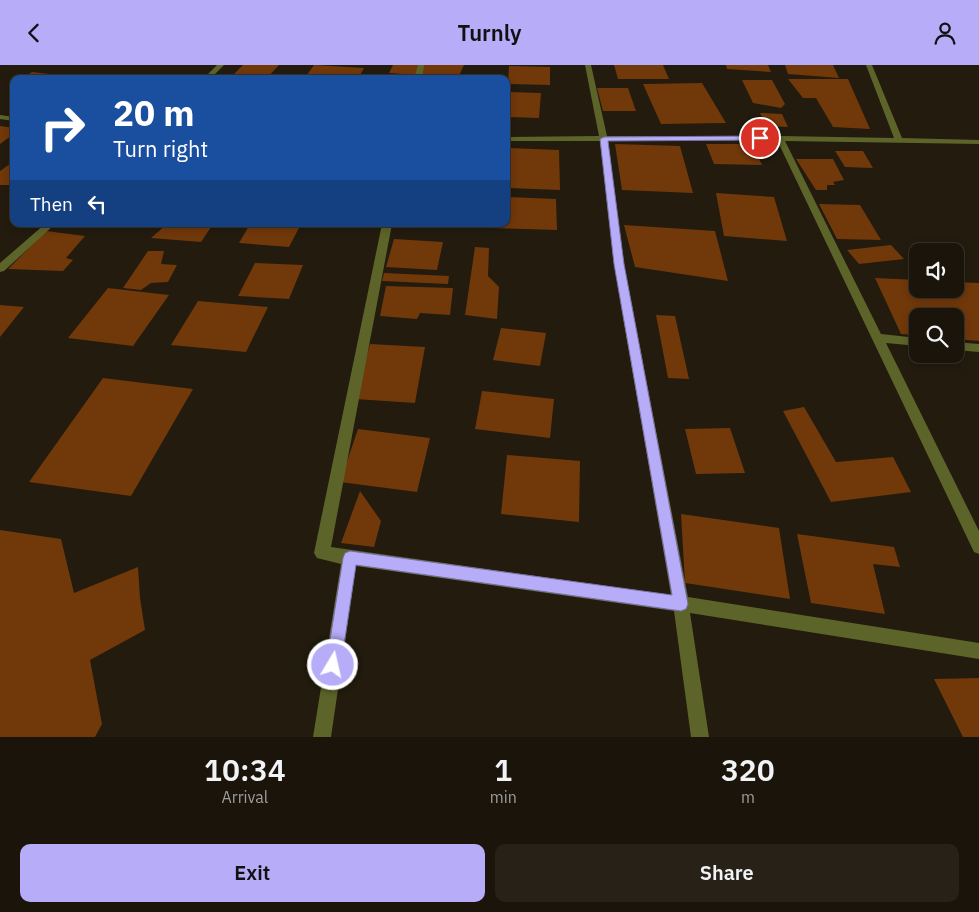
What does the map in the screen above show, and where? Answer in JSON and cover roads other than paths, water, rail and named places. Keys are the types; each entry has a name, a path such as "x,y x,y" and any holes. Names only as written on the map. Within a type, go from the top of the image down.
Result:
{"street":[{"path":"210,75 221,65"},
{"path":"588,65 604,139 619,264 681,604 700,737"},
{"path":"869,65 899,140"},
{"path":"780,138 979,547"},
{"path":"510,139 780,138 979,141"},
{"path":"0,269 47,227"},
{"path":"386,227 322,553 681,604 979,651"},
{"path":"878,339 909,341"},
{"path":"964,347 979,348"},
{"path":"322,737 350,558"}]}
